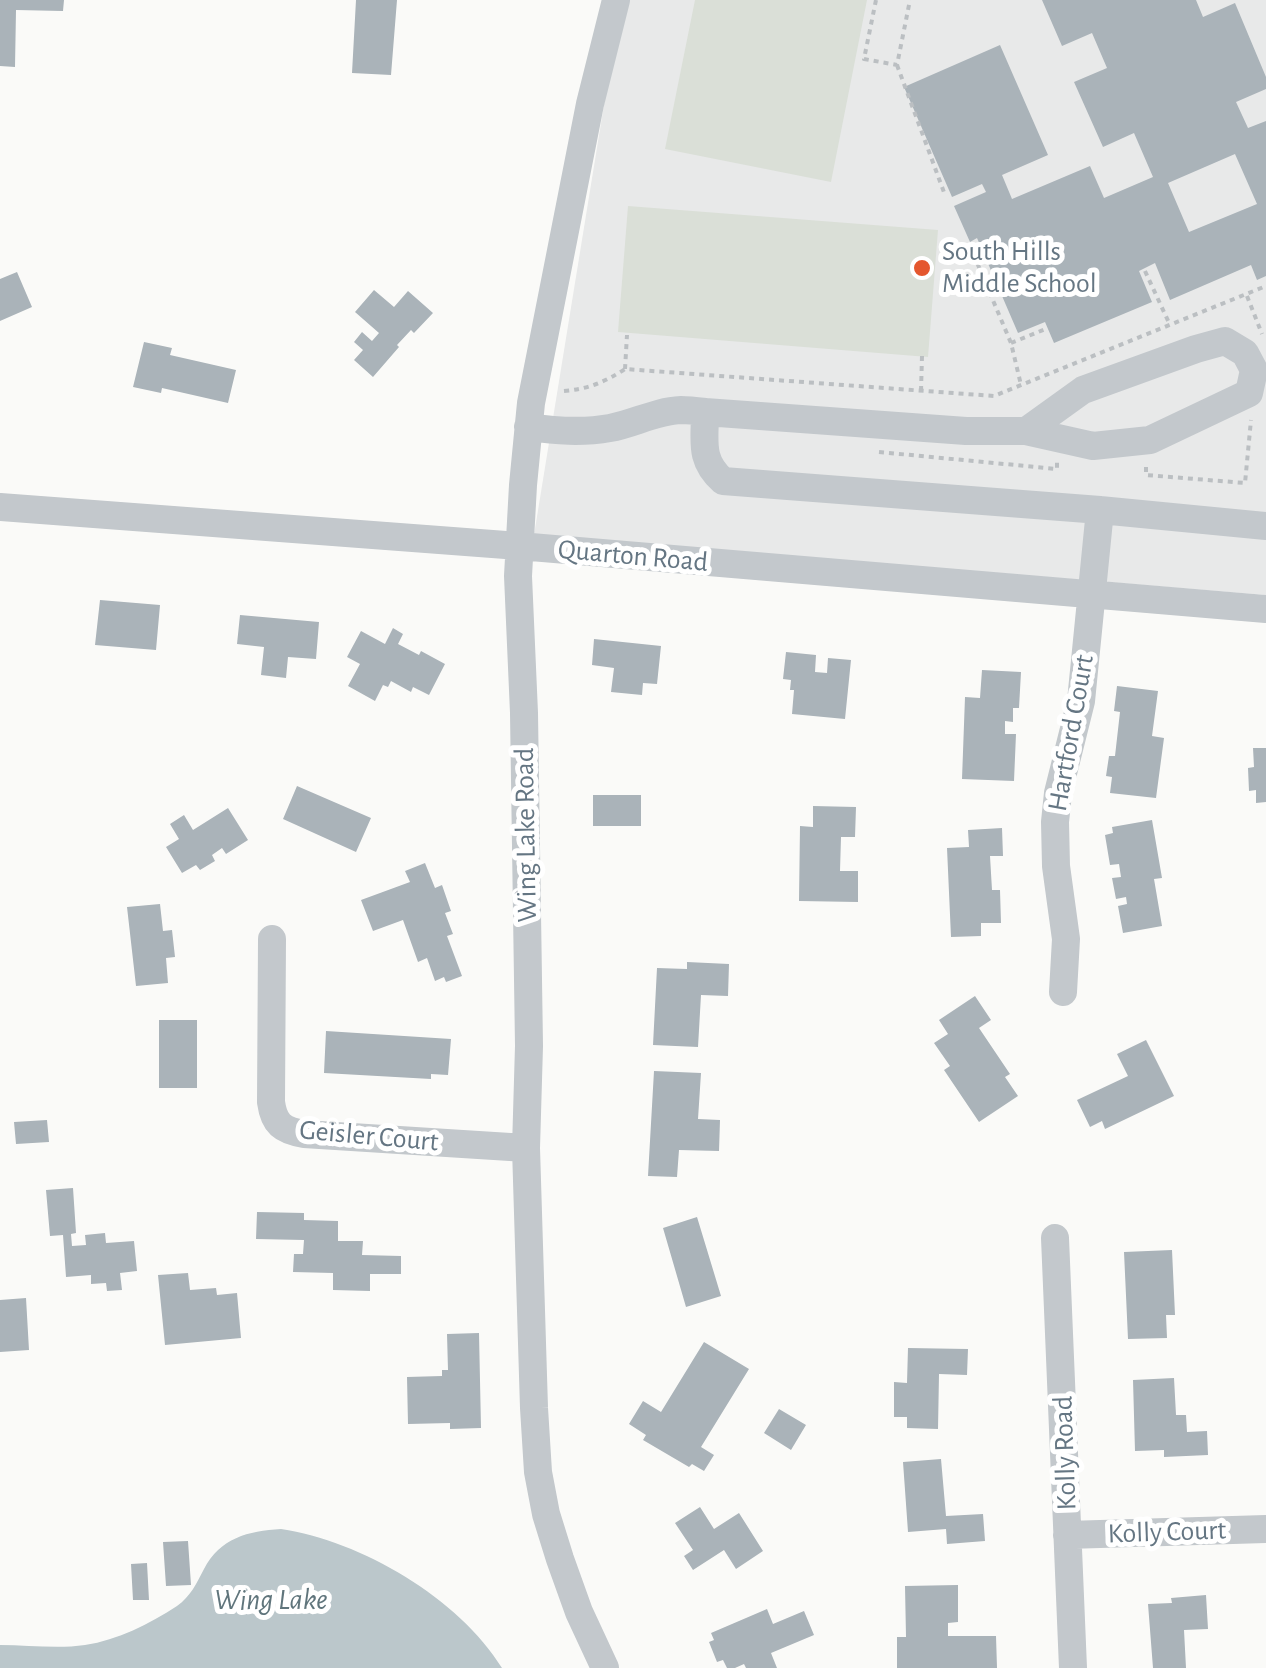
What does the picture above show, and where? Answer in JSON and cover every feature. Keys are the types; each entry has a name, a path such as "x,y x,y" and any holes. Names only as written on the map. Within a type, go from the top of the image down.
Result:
{"street":[{"name":"Wing Lake Road","path":"606,1668 560,1559 538,1472 526,1148 530,1046 519,546 528,427 590,104 616,0"},
{"path":"528,427 588,431 679,410 966,431 1026,431 1093,446 1150,440 1249,393 1254,370 1244,353 1225,341 1196,348 1083,390 1026,431"},
{"path":"705,412 705,458 724,480 1266,526"},
{"name":"Quarton Road","path":"0,506 1266,609"},
{"name":"Hartford Court","path":"1063,992 1066,939 1056,866 1055,822 1058,792 1081,700 1100,510"},
{"name":"Geisler Court","path":"272,939 271,1102 279,1124 289,1132 304,1134 526,1148"},
{"name":"Kolly Road","path":"1055,1238 1073,1668"},
{"name":"Kolly Court","path":"1067,1535 1266,1529"}],"path":[{"path":"876,0 864,59 896,65"},
{"path":"910,0 896,65 945,195"},
{"path":"970,246 1010,343 1021,385"},
{"path":"1145,271 1170,325"},
{"path":"564,391 606,382 625,368 994,396 1266,286"},
{"path":"1246,294 1266,343"},
{"path":"1010,343 1048,328"},
{"path":"625,368 628,335"},
{"path":"921,391 922,356"},
{"path":"1147,461 1146,475 1244,482 1251,420"}],"shaded area":[{"name":"South Hills Middle School","path":"621,0 1266,0 1266,595 534,535"},
{"path":"695,0 867,0 831,182 665,149"},
{"path":"628,206 938,230 928,357 618,332"}],"water":[{"name":"Wing Lake","path":"281,1529 343,1546 405,1577 461,1618 502,1668 0,1668 0,1645 85,1645 144,1625 186,1598 211,1558 227,1543 246,1534"}],"building":[{"path":"0,0 64,0 63,11 16,10 15,67 0,66"},
{"path":"356,0 397,0 391,75 352,73"},
{"path":"1042,0 1196,0 1203,17 1235,3 1266,77 1266,89 1236,102 1248,128 1266,121 1266,276 1257,280 1251,265 1170,300 1155,263 1139,271 1152,302 1054,343 1045,322 1018,333 977,238 970,242 954,206 986,192 982,184 952,197 904,87 1000,45 1048,155 1002,175 1012,199 1090,166 1104,198 1153,177 1134,133 1103,147 1074,82 1107,68 1092,33 1062,46","holes":["1235,154 1257,204 1189,232 1168,183"]},
{"path":"17,272 32,307 0,321 0,279"},
{"path":"374,290 394,307 408,291 433,313 414,333 411,330 373,377 354,360 363,350 354,342 362,332 372,341 379,333 355,312"},
{"path":"144,342 172,348 170,355 236,370 228,403 162,388 161,393 133,387"},
{"path":"100,600 160,605 156,650 95,645"},
{"path":"240,615 319,622 316,659 288,657 286,678 261,675 264,647 237,644"},
{"path":"393,628 403,634 398,644 445,664 429,695 413,687 411,692 391,681 388,687 383,685 375,701 348,686 360,664 347,657 361,631 385,644"},
{"path":"594,639 661,646 657,684 643,683 642,695 611,692 614,668 592,665"},
{"path":"786,652 816,655 815,672 827,673 828,658 851,660 845,719 792,714 794,690 790,690 791,680 783,679"},
{"path":"982,670 1021,672 1019,708 1013,708 1013,722 1005,721 1005,734 1016,734 1014,781 962,779 965,697 980,698"},
{"path":"1117,686 1158,691 1152,736 1164,738 1156,798 1110,793 1112,777 1106,776 1109,756 1115,756 1120,712 1114,711"},
{"path":"1253,748 1266,748 1266,802 1256,803 1256,790 1249,791 1248,768 1254,767"},
{"path":"297,786 371,818 356,852 283,819"},
{"path":"593,795 641,795 641,826 593,826"},
{"path":"813,806 856,807 855,837 841,837 840,871 858,871 858,902 799,901 800,826 813,827"},
{"path":"228,808 248,840 226,854 222,848 212,855 215,861 200,870 196,865 182,873 166,847 179,839 170,824 184,815 193,830"},
{"path":"1152,820 1162,878 1154,879 1162,926 1123,933 1118,906 1127,904 1126,897 1116,899 1112,878 1121,877 1119,864 1110,865 1105,835 1113,833 1112,827"},
{"path":"1002,828 1003,856 990,856 992,890 1000,890 1001,923 981,923 981,936 951,937 947,848 969,847 968,830"},
{"path":"425,863 435,888 442,885 451,911 445,913 453,934 447,936 462,976 446,982 444,977 435,981 427,958 418,962 403,920 373,931 361,900 410,882 405,871"},
{"path":"160,904 163,931 172,930 175,957 166,958 168,983 136,986 127,907"},
{"path":"687,962 729,964 728,996 701,995 698,1047 653,1045 657,968 687,969"},
{"path":"975,996 991,1020 979,1028 1010,1074 1005,1077 1018,1096 979,1122 944,1070 950,1066 934,1043 948,1034 939,1020"},
{"path":"159,1020 197,1020 197,1088 159,1088"},
{"path":"326,1031 451,1039 448,1075 431,1074 431,1079 324,1073"},
{"path":"1146,1040 1174,1096 1105,1129 1102,1121 1090,1127 1077,1100 1128,1076 1117,1054"},
{"path":"654,1071 701,1073 698,1119 720,1120 719,1151 679,1150 677,1177 648,1176"},
{"path":"47,1120 49,1142 16,1144 14,1122"},
{"path":"73,1188 76,1233 71,1234 72,1246 86,1245 85,1235 105,1233 106,1243 134,1241 137,1271 120,1273 122,1290 107,1291 106,1283 91,1284 91,1275 66,1277 63,1235 50,1236 46,1190"},
{"path":"257,1212 304,1213 304,1220 338,1221 338,1241 363,1241 362,1255 401,1256 401,1274 370,1274 370,1291 333,1290 333,1273 293,1272 294,1254 303,1254 304,1240 256,1239"},
{"path":"697,1217 721,1296 686,1307 663,1228"},
{"path":"1172,1250 1175,1315 1166,1315 1167,1338 1128,1339 1124,1252"},
{"path":"188,1273 190,1290 216,1288 217,1295 237,1293 241,1338 165,1345 158,1275"},
{"path":"26,1298 29,1350 0,1352 0,1300"},
{"path":"479,1333 481,1428 450,1429 450,1423 408,1424 407,1377 442,1376 442,1370 448,1370 447,1334"},
{"path":"704,1342 749,1369 701,1447 714,1455 704,1471 692,1464 689,1467 643,1440 646,1435 629,1424 643,1401 661,1412"},
{"path":"908,1348 968,1349 967,1375 939,1374 938,1429 907,1428 907,1417 894,1417 894,1382 907,1383"},
{"path":"1174,1378 1176,1415 1186,1415 1187,1432 1207,1431 1208,1455 1164,1457 1164,1450 1135,1451 1133,1380"},
{"path":"779,1409 806,1425 791,1450 764,1433"},
{"path":"941,1459 946,1516 983,1514 985,1541 947,1544 946,1529 908,1532 903,1462"},
{"path":"700,1507 714,1529 739,1513 763,1551 736,1569 724,1550 693,1570 684,1556 693,1550 675,1523"},
{"path":"188,1541 191,1585 166,1586 163,1542"},
{"path":"147,1563 149,1600 133,1600 131,1564"},
{"path":"958,1585 958,1622 948,1623 948,1636 996,1636 997,1668 897,1668 897,1637 906,1637 905,1586"},
{"path":"1206,1595 1208,1629 1184,1630 1186,1668 1153,1668 1148,1604"},
{"path":"767,1609 773,1624 804,1611 814,1635 771,1653 777,1668 746,1668 744,1664 727,1668 723,1660 717,1662 709,1642 714,1640 711,1633"}],"place":[{"name":"South Hills Middle School","path":"922,268"}]}
